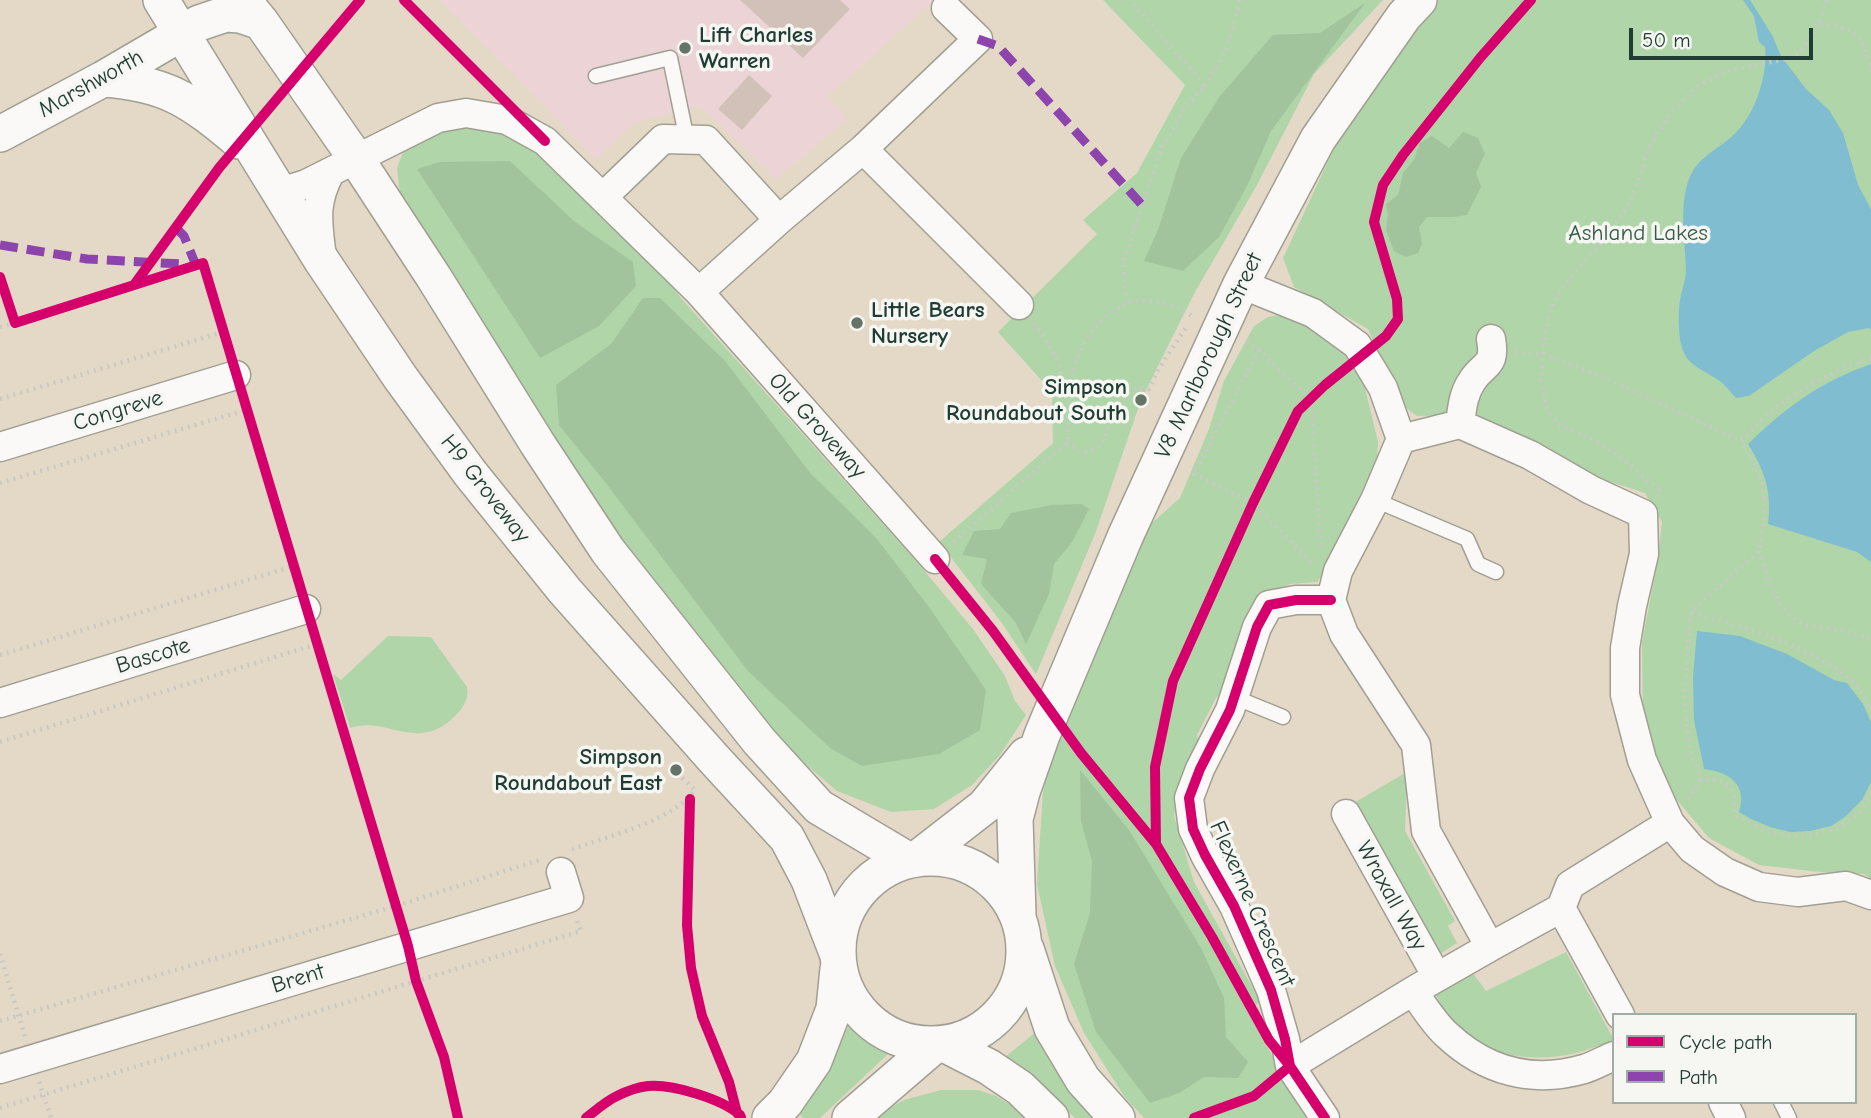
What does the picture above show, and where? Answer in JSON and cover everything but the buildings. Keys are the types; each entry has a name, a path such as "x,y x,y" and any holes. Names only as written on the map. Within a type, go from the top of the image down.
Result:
{"street":[{"path":"103,79 142,83 170,92 209,99 196,18 161,0"},
{"name":"V8 Marlborough Street","path":"1021,929 1015,819 1022,792 1042,735 1125,537 1241,284 1318,139 1419,0"},
{"path":"699,292 863,149 978,39 947,8"},
{"name":"Marshworth","path":"0,134 103,79 196,18 240,15 258,19"},
{"path":"258,19 314,98 343,167 433,276 616,562 759,741 820,807 913,859"},
{"name":"H9 Groveway","path":"209,99 269,174 322,261 400,377 470,473 536,556 714,760 787,838 809,880 838,959"},
{"name":"Old Groveway","path":"269,174 290,189 298,187 438,118 466,113 507,120 545,141 699,292 935,559"},
{"path":"603,197 663,139 706,140 779,220"},
{"path":"863,149 1019,305"},
{"path":"322,261 318,204 322,189 343,167"},
{"path":"1241,284 1313,313 1357,345 1383,388 1401,439 1376,500 1338,571 1331,600 1344,634 1416,744 1426,831 1490,947"},
{"path":"1460,424 1464,398 1473,379 1489,365 1491,347"},
{"name":"Congreve","path":"0,447 236,375"},
{"path":"1401,439 1460,424 1530,455 1591,490 1643,514 1644,554 1625,648 1625,695 1642,760 1670,823 1692,849 1725,872 1759,887 1798,892 1846,887 1871,895"},
{"name":"Flexerne Crescent","path":"1325,1118 1290,1066 1271,990 1234,906 1193,829 1189,798 1200,769 1230,710 1257,626 1269,605 1296,600 1331,600"},
{"name":"Bascote","path":"0,703 306,609"},
{"name":"V8 Marlborough Street","path":"913,859 985,806 1042,735"},
{"name":"Wraxall Way","path":"1346,814 1425,984 1426,1011 1444,1033 1470,1054 1500,1069 1525,1075 1551,1075 1586,1068 1612,1057"},
{"path":"1619,1013 1561,908 1570,885 1670,823"},
{"path":"778,1110 814,1061 834,1009 842,922 856,894 879,872 913,859 942,857 966,864 987,876 1005,894 1021,929 1052,1028 1083,1080 1117,1118"},
{"name":"Brent","path":"0,1069 408,946 563,875"},
{"name":"Wraxall Way","path":"1290,1066 1425,984 1561,908"},
{"path":"838,959 845,988 856,1008 872,1024 892,1036 914,1043 940,1044 967,1038 987,1026 1004,1009 1016,989 1023,966 1021,929"},
{"path":"850,1118 940,1044"},
{"path":"940,1044 989,1068 1020,1088 1051,1118"}],"lane":[{"path":"597,76 670,58 687,140"},
{"path":"1376,500 1467,539 1478,564 1496,572"},
{"path":"1234,697 1283,717"}],"path":[{"path":"1130,0 1205,86"},
{"path":"1129,302 1125,290 1124,261 1162,147 1185,107 1205,86 1228,46 1240,0"},
{"path":"1657,502 1659,490 1621,457 1603,445 1557,423 1546,407 1541,380 1545,331 1553,302 1625,210 1656,134 1672,113 1696,87 1724,72 1784,59 1799,53 1818,24 1827,0"},
{"path":"1818,24 1846,27 1858,36 1866,49 1871,72"},
{"path":"935,559 1067,443 1072,369 1084,340 1102,319 1129,302 1148,301 1186,311 1193,317 1158,370 1149,389 1138,387 1129,393 1115,410 1103,442 1093,452 1082,453 1067,443"},
{"path":"1019,305 1043,334 1063,373 1070,404"},
{"path":"0,327 13,317 28,319"},
{"path":"0,399 221,326 250,423"},
{"path":"1245,339 1314,395 1322,573 1331,600"},
{"path":"1491,347 1543,354 1601,376 1741,441 1756,466 1765,491 1765,516 1759,551 1767,577 1783,607 1794,619 1811,626 1863,635 1871,642"},
{"path":"1259,350 1194,474 1253,503 1322,573"},
{"path":"1741,441 1776,408 1811,385 1844,367 1871,357"},
{"path":"1298,411 1314,395"},
{"path":"0,483 246,410"},
{"path":"1247,515 1258,491"},
{"path":"1759,551 1691,611 1685,682 1686,720 1690,749 1702,780 1721,780 1732,789 1734,814 1754,826 1795,836 1819,834 1843,825 1859,813 1871,793"},
{"path":"290,553 321,657"},
{"path":"0,656 293,566"},
{"path":"1691,611 1809,653 1843,673 1861,692 1870,707"},
{"path":"0,742 317,644"},
{"path":"0,1021 396,906 563,875 660,817 689,804 695,790 682,778"},
{"path":"0,1108 581,931 563,875"},
{"path":"392,893 421,994"}],"shaded area":[{"name":"Lift Charles Warren","path":"441,0 934,0 828,96 847,119 776,179 700,106 633,123 596,160"}],"green space":[{"path":"1103,0 1383,0 1314,74 1257,185 1195,292 1141,400 1095,534 1036,674 1002,623 939,542 1053,443 1052,392 998,332 1097,234 1083,220 1137,173 1185,85"},
{"name":"Ashland Lakes","path":"1439,0 1871,0 1871,879 1864,874 1759,865 1709,838 1671,793 1643,719 1642,642 1657,565 1662,522 1645,493 1595,477 1549,448 1476,414 1417,416 1401,404 1368,329 1294,287 1283,258 1344,127 1420,21"},
{"path":"1365,3 1271,131 1248,184 1219,237 1183,271 1144,261 1158,230 1181,158 1220,96 1273,35 1320,33"},
{"path":"452,124 507,135 543,156 667,279 973,629 1005,676 1015,701 1026,715 1000,755 972,785 934,809 891,812 837,791 789,750 632,555 400,195 397,168 404,150"},
{"path":"1463,132 1478,138 1485,154 1476,172 1481,187 1467,215 1427,217 1419,227 1422,243 1418,253 1406,257 1394,251 1386,230 1386,204 1398,195 1403,173 1414,160 1420,143 1432,136 1449,148"},
{"path":"510,161 575,222 633,262 636,286 599,326 540,358 417,169 440,162"},
{"path":"643,298 660,298 726,362 810,473 877,539 931,610 986,690 980,730 939,754 862,766 830,748 748,671 559,425 556,385 611,344"},
{"path":"1285,314 1342,344 1363,380 1378,442 1377,457 1330,563 1317,582 1290,584 1267,594 1229,688 1216,698 1197,735 1201,752 1179,788 1174,816 1194,882 1260,1001 1249,1013 1306,1118 1144,1118 1124,1096 1084,1033 1055,966 1037,884 1043,792 1052,746 1143,531 1180,498 1209,429 1224,381 1254,326 1268,317"},
{"path":"1081,504 1089,509 1072,542 1054,564 1049,594 1026,644 1016,623 981,584 987,559 962,555 974,531 1000,529 1011,513 1052,505"},
{"path":"388,636 431,637 467,687 463,706 441,727 415,733 364,725 350,728 333,674 341,680"},
{"path":"1080,770 1129,830 1201,948 1224,998 1226,1037 1248,1062 1238,1078 1204,1077 1179,1093 1150,1103 1096,1032 1074,964 1090,913 1092,861 1081,821"},
{"path":"1407,772 1405,831 1455,921 1448,926 1457,943 1432,959 1347,807"},
{"path":"1566,952 1612,1041 1583,1051 1550,1057 1516,1056 1483,1046 1455,1028 1436,995 1472,972 1486,991"},
{"path":"850,1023 888,1054 820,1118 803,1118 796,1110 831,1063"},
{"path":"1037,1031 1094,1118 1075,1118 1037,1082 1005,1057"},
{"path":"941,1090 978,1090 996,1096 1032,1118 872,1118 904,1100"}],"water":[{"path":"1743,0 1750,0 1772,35 1781,56 1806,89 1829,110 1843,133 1858,185 1871,209 1871,330 1869,328 1848,332 1814,351 1749,396 1736,398 1721,382 1687,358 1681,341 1679,319 1686,269 1684,201 1690,176 1701,161 1739,130 1758,97 1762,84 1765,47 1759,42 1754,16"},
{"path":"1871,364 1871,562 1857,552 1768,524 1766,482 1748,444 1776,418 1820,387"},
{"path":"1697,631 1740,636 1787,654 1834,680 1847,683 1863,704 1871,722 1871,782 1862,800 1845,817 1831,826 1810,831 1790,832 1770,827 1739,812 1741,794 1734,781 1721,773 1704,769 1694,720 1693,677"}],"marked path":[{"path":"978,39 998,46 1143,206"},
{"path":"176,228 184,236 195,263"},
{"path":"0,245 87,259 182,264"}],"cycle path":[{"path":"134,285 219,168 360,0"},
{"path":"404,0 545,141"},
{"path":"1156,844 1155,767 1173,681 1253,503 1298,411 1325,385 1386,336 1398,319 1397,299 1374,222 1383,185 1403,155 1480,58 1531,0"},
{"path":"0,277 15,323 203,263 408,946 416,981 444,1057 458,1118"},
{"path":"935,559 993,631 1081,753 1156,844 1269,1040 1290,1066 1254,1096 1194,1118"},
{"path":"1325,1118 1290,1066 1271,990 1234,906 1193,829 1189,798 1200,769 1230,710 1257,627 1269,605 1296,600 1331,600"},
{"path":"690,799 687,925 691,968 702,1016 729,1082 737,1113 741,1117"},
{"path":"586,1118 613,1098 648,1086 670,1087 697,1094 722,1103 740,1115"}],"place":[{"name":"Lift Charles Warren","path":"685,48"},
{"name":"Little Bears Nursery","path":"857,323"},
{"name":"Simpson Roundabout South","path":"1141,400"},
{"name":"Simpson Roundabout East","path":"676,770"}]}
